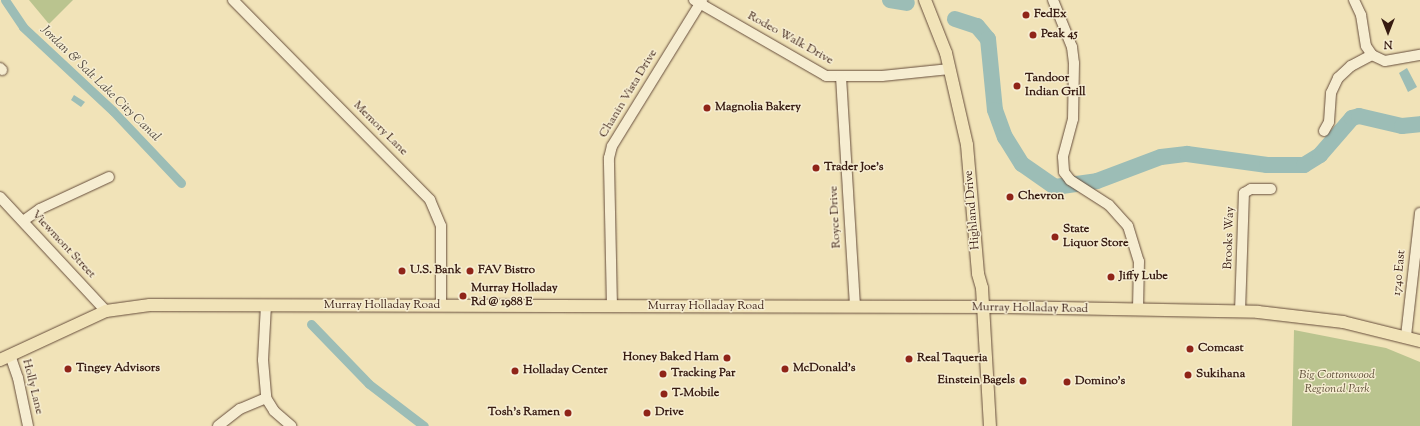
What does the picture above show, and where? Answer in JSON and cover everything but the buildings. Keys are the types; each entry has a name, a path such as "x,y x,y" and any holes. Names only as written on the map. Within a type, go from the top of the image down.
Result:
{"main road":[{"name":"Highland Drive","path":"925,0 950,68 967,145 978,274 982,288 990,426"},
{"name":"Murray Holladay Road","path":"5,357 106,311 144,305 983,307 1240,312 1314,318 1406,336 1420,341"}],"street":[{"name":"Memory Lane","path":"233,0 430,200 441,226 441,306"},
{"path":"1053,0 1072,47 1074,63 1073,119 1063,157 1064,172 1070,180 1109,205 1120,216 1133,236 1139,261 1138,310"},
{"path":"1354,0 1361,15 1366,46 1372,55 1385,61 1420,55"},
{"name":"Rodeo Walk Drive","path":"698,1 821,73 841,77 926,73 950,68"},
{"name":"Chanin Vista Drive","path":"612,307 609,158 612,146 698,1"},
{"path":"1324,131 1329,122 1331,93 1338,78 1346,70 1372,55"},
{"name":"Royce Drive","path":"841,77 854,307"},
{"path":"23,221 40,209 109,177"},
{"name":"Brooks Way","path":"1240,312 1244,194 1251,189 1271,189"},
{"name":"Viewmont Street","path":"0,197 106,311"},
{"name":"1740 East","path":"1406,336 1420,213"},
{"path":"266,305 264,360 266,398 274,411 291,426"},
{"name":"Holly Lane","path":"5,357 18,378 28,426"},
{"path":"218,426 240,409 266,398"}],"green space":[{"path":"29,0 73,0 49,24"},
{"name":"Big Cottonwood Regional Park","path":"1294,330 1386,348 1420,362 1420,426 1292,426"}],"water":[{"path":"1407,68 1417,87 1408,92 1399,73"},
{"path":"74,95 85,102 81,107 71,100"}],"waterway":[{"name":"Jordan & Salt Lake City Canal","path":"5,0 23,27 113,111 181,183"},
{"path":"890,0 907,3"},
{"path":"955,19 977,26 988,39 995,110 1005,137 1022,164 1055,187 1097,181 1161,157 1187,154 1267,165 1304,165 1320,155 1352,118 1359,116 1402,126 1420,124"},
{"name":"Jordan & Salt Lake City Canal","path":"311,324 369,384 424,426"}],"place":[{"name":"FedEx","path":"1026,15"},
{"name":"Peak 45","path":"1033,35"},
{"name":"Tandoor Indian Grill","path":"1017,86"},
{"name":"Magnolia Bakery","path":"707,108"},
{"name":"Trader Joe's","path":"816,168"},
{"name":"Chevron","path":"1010,197"},
{"name":"State Liquor Store","path":"1055,237"},
{"name":"U.S. Bank","path":"402,271"},
{"name":"FAV Bistro","path":"470,271"},
{"name":"Jiffy Lube","path":"1111,277"},
{"name":"Murray Holladay Rd @ 1988 E","path":"463,296"},
{"name":"Comcast","path":"1190,349"},
{"name":"Honey Baked Ham","path":"727,358"},
{"name":"Real Taqueria","path":"909,359"},
{"name":"Tingey Advisors","path":"68,369"},
{"name":"McDonald's","path":"785,369"},
{"name":"Holladay Center","path":"515,371"},
{"name":"Tracking Par","path":"663,374"},
{"name":"Sukihana","path":"1188,375"},
{"name":"Einstein Bagels","path":"1023,381"},
{"name":"Domino's","path":"1067,382"},
{"name":"T-Mobile","path":"664,394"},
{"name":"Tosh's Ramen","path":"568,413"},
{"name":"Drive","path":"647,413"}]}
